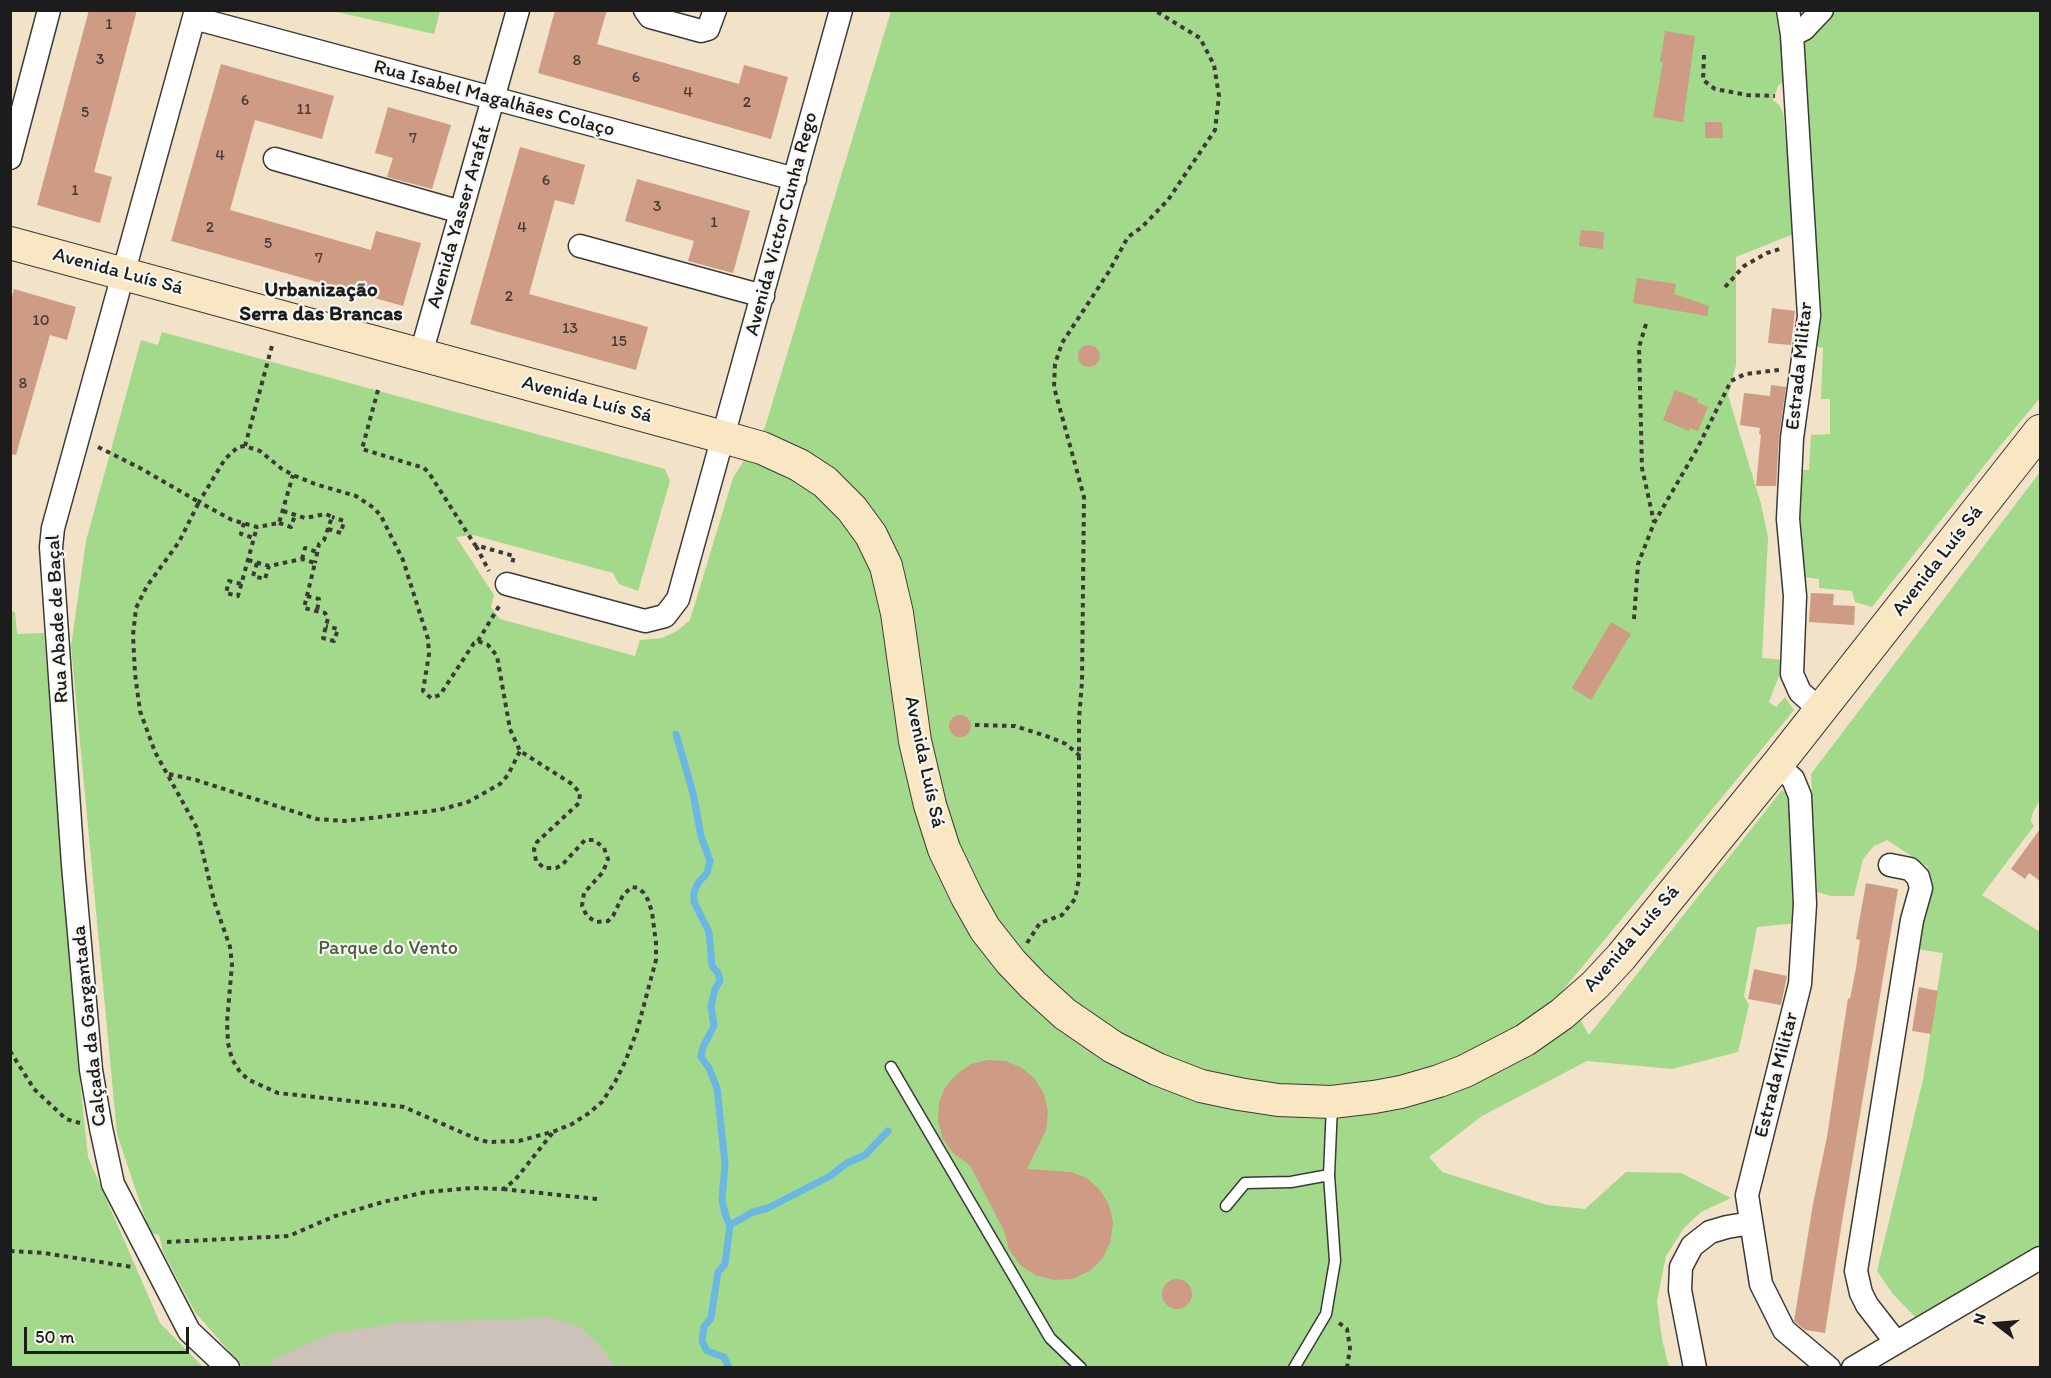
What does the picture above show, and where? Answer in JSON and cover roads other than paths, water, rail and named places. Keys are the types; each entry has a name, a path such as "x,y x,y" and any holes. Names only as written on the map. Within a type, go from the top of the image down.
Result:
{"street":[{"path":"10,158 49,10"},
{"name":"Avenida Yasser Arafat","path":"421,354 518,10"},
{"path":"645,10 650,17 701,31 708,29 715,10"},
{"name":"Avenida Victor Cunha Rego","path":"507,584 645,621 664,616 678,599 841,10"},
{"name":"Estrada Militar","path":"1788,10 1792,35 1794,98 1806,245 1809,316 1792,438 1788,519 1795,596 1792,674 1800,692 1820,710"},
{"path":"1792,35 1804,29 1821,10"},
{"name":"Rua Isabel Magalhães Colaço","path":"195,14 494,99 795,179"},
{"name":"Rua Abade de Baçal","path":"73,865 51,547 53,528 195,14"},
{"path":"274,159 461,212"},
{"name":"Avenida Luís Sá","path":"10,243 762,448 799,465 825,482 852,509 871,535 886,566 897,613 915,741 930,805 944,849 985,929 1011,962 1065,1014 1113,1047 1157,1069 1201,1086 1278,1100 1332,1101 1401,1092 1465,1071 1525,1040 1562,1014 1595,985 1621,957 1777,765 2040,431"},
{"path":"580,246 763,296"},
{"name":"Estrada Militar","path":"1777,765 1793,779 1800,796 1805,904 1800,984 1747,1195 1761,1284 1784,1330 1828,1368"},
{"name":"Calçada da Gargantada","path":"73,865 91,1070 113,1184 189,1331 228,1368"},
{"path":"1890,865 1910,869 1918,877 1921,888 1912,920 1856,1271 1861,1293 1867,1305 1895,1341"},
{"path":"1695,1368 1680,1290 1681,1267 1692,1246 1710,1232 1751,1223"},
{"path":"1853,1368 1895,1341 2040,1258"}],"lane":[{"path":"891,1067 1050,1338 1081,1368"},
{"path":"1294,1368 1326,1314 1335,1261 1329,1175 1332,1101"},
{"path":"1226,1206 1245,1183 1291,1182 1329,1175"}],"waterway":[{"path":"676,734 693,793 701,836 710,861 707,873 694,892 694,902 709,932 712,966 718,973 720,981 715,989 711,1006 714,1026 703,1047 701,1057 709,1068 717,1088 725,1164 722,1200 730,1225 725,1264 718,1272 711,1318 704,1327 702,1341 707,1351 724,1357 729,1368"},
{"path":"730,1225 830,1176 847,1163 865,1155 888,1131"}],"district":[{"name":"Urbanização Serra das Brancas","path":"321,303"}],"park label":[{"name":"Parque do Vento","path":"388,949"}]}
